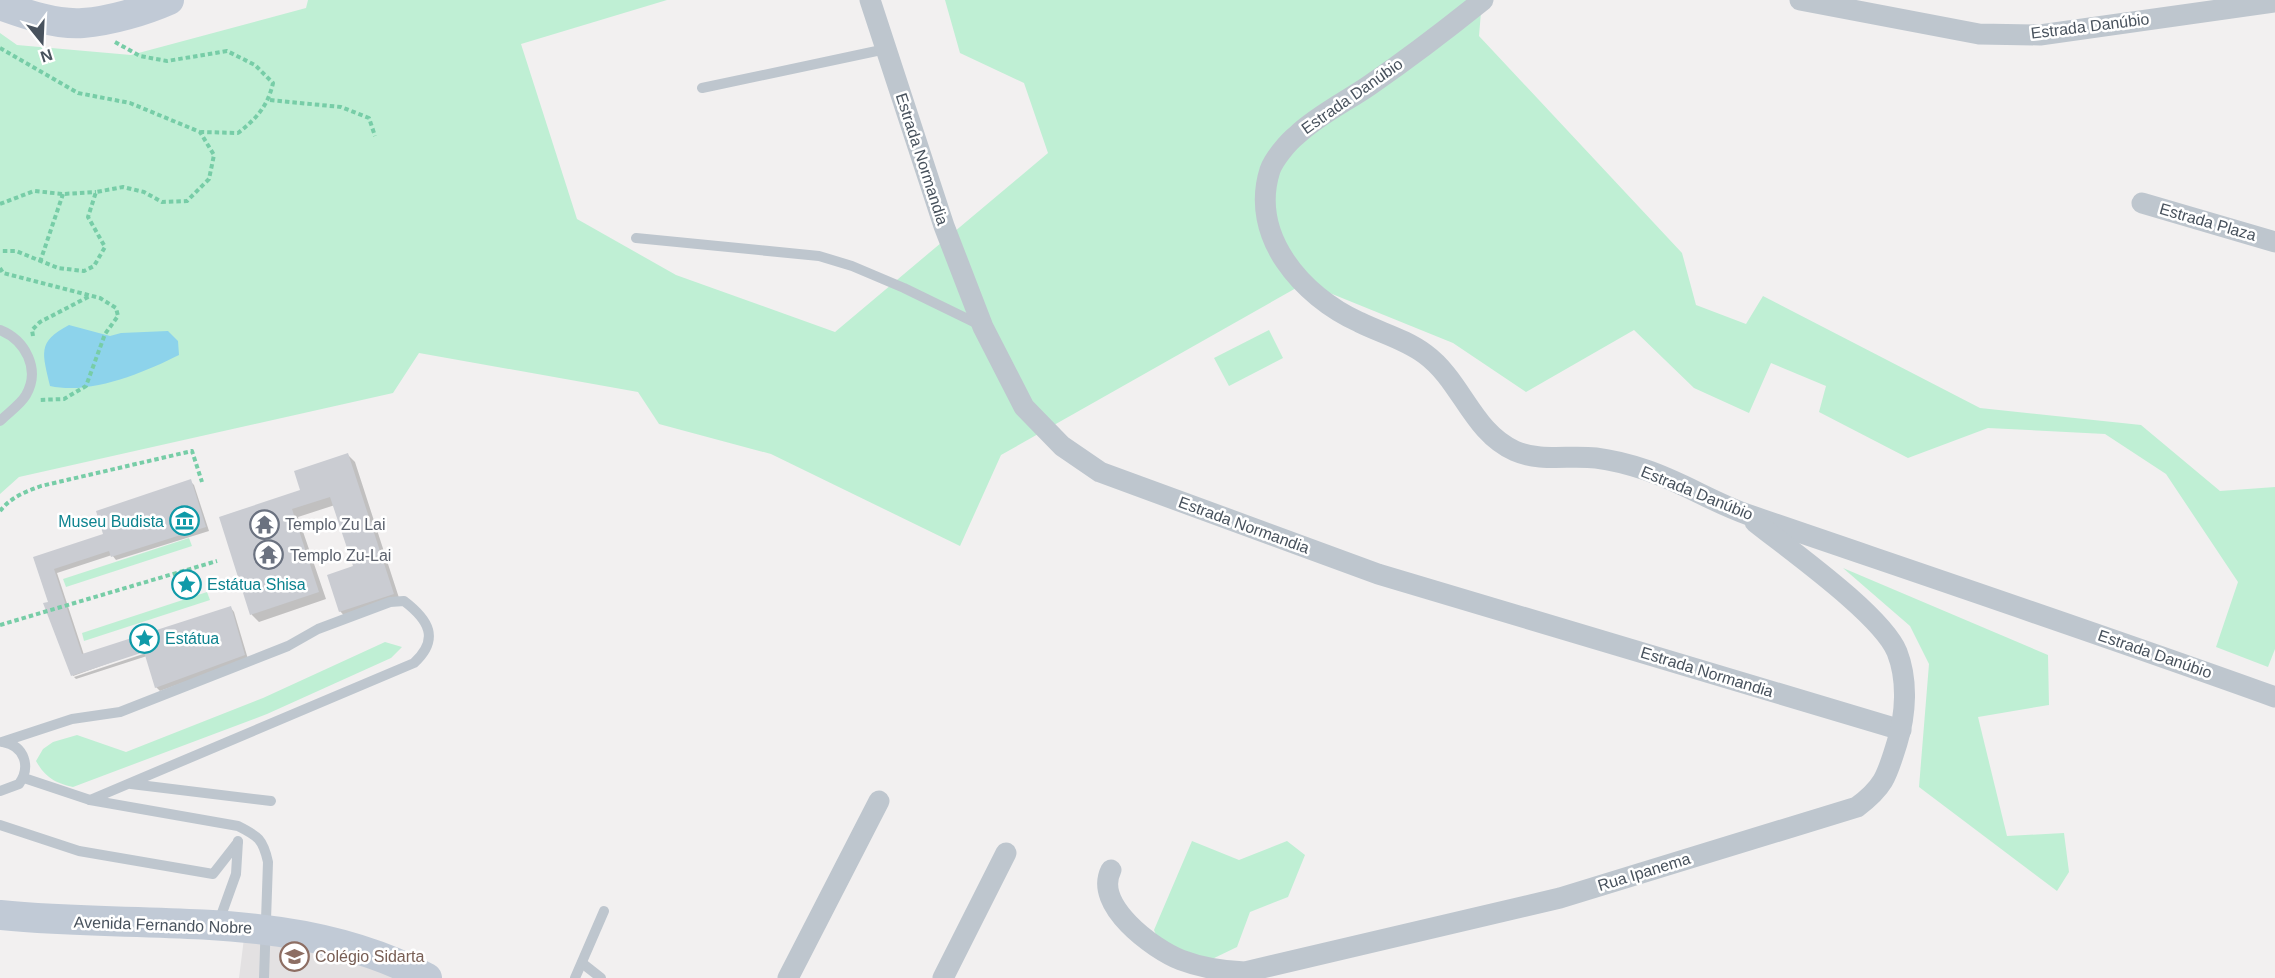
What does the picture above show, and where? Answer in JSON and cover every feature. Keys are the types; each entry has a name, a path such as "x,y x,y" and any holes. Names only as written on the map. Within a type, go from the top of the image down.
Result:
{"main road":[{"path":"0,5 33,16 81,24 127,14 169,0"},
{"name":"Avenida Fernando Nobre","path":"0,915 69,922 218,924 265,929 338,943 397,962 427,978"}],"street":[{"name":"Estrada Normandia","path":"870,0 944,226 983,327 1024,407 1062,446 1100,472 1378,574 1901,730"},
{"name":"Estrada Danúbio","path":"1483,0 1390,71 1296,135 1271,167 1264,207 1274,242 1295,276 1329,306 1359,322 1394,336 1425,354 1443,370 1489,435 1507,446 1536,456 1598,458 1648,471 1743,513 1932,576 2275,697"},
{"name":"Estrada Danúbio","path":"1800,0 1979,34 2040,35 2275,2"},
{"name":"Estrada Plaza","path":"2142,203 2275,242"},
{"name":"Rua Ipanema","path":"1111,870 1107,877 1112,903 1126,921 1157,948 1180,960 1215,971 1245,972 1560,898 1857,807 1878,791 1889,770 1901,730 1905,679 1896,650 1878,624 1743,513"},
{"path":"788,978 879,801"},
{"path":"943,978 1006,853"}],"lane":[{"path":"702,88 886,49"},
{"path":"636,238 819,256 852,266 904,288 983,327"},
{"path":"0,330 22,345 31,362 32,378 26,395 0,421"},
{"path":"1,742 72,719 120,712 288,646 318,629 390,602 404,601 416,610 428,627 430,638 427,651 414,663 90,800"},
{"path":"0,792 13,789 24,778 26,770 23,754 17,748 1,742"},
{"path":"24,778 90,800 173,812 238,826 256,835 264,846 268,878 265,929 267,977"},
{"path":"131,784 271,801"},
{"path":"0,825 79,852 213,874 238,842"},
{"path":"218,924 236,874 238,826"},
{"path":"575,978 604,911"},
{"path":"582,963 601,978"}],"path":[{"path":"0,48 78,93 130,103 200,132 238,133 256,118 270,100 273,83 255,65 227,51 167,61 140,56 81,24"},
{"path":"270,100 341,108 369,118 375,136"},
{"path":"0,204 34,191 63,194 96,192 123,187 144,192 162,202 187,201 209,179 214,155 200,132"},
{"path":"0,251 16,251 58,268 84,271 94,266 105,247 88,217 96,192"},
{"path":"40,262 63,194"},
{"path":"0,268 1,274 100,298 116,308 118,316 105,334 86,386 64,399 36,400 26,395"},
{"path":"0,511 20,494 41,486 192,451 202,482"},
{"path":"0,624 217,561"}],"shaded area":[{"name":"Colégio Sidarta","path":"244,938 312,946 396,978 239,978"}],"green space":[{"path":"308,0 667,0 521,44 577,219 676,275 835,332 1048,153 1024,83 960,53 945,0 1482,0 1479,36 1682,253 1696,305 1746,324 1763,296 1980,408 2141,425 2220,491 2275,487 2275,649 2268,667 2216,647 2238,582 2166,474 2105,434 1988,428 1908,458 1819,412 1826,386 1771,363 1749,413 1694,388 1634,330 1526,392 1453,343 1305,283 1001,455 960,546 771,454 659,424 638,392 419,353 393,393 19,477 0,494 0,33 17,45 131,55 306,8"},
{"path":"1269,330 1283,358 1229,386 1214,358"},
{"path":"189,538 192,546 66,587 63,579"},
{"path":"1843,568 2048,655 2049,705 1978,717 2007,836 2064,833 2069,872 2057,891 1919,787 1929,664 1910,626"},
{"path":"207,592 210,600 84,641 82,633"},
{"path":"385,642 402,647 391,658 267,714 73,787 51,778 36,761 43,749 53,742 77,735 126,752 263,698"},
{"path":"1192,841 1239,860 1287,841 1305,855 1288,897 1250,912 1237,947 1208,961 1164,953 1154,930"}],"water":[{"path":"69,325 110,336 121,333 168,331 178,341 179,355 116,381 82,387 50,386 44,350 51,337"}],"building":[{"path":"348,453 394,594 339,612 327,575 353,566 330,497 292,509 319,592 250,615 219,517 300,490 294,471"},
{"path":"191,479 206,527 111,557 109,551 54,569 82,654 231,606 245,655 155,688 144,652 71,676 43,603 48,602 33,557 103,534 96,511"}],"place":[{"name":"Museu Budista","path":"185,521"},
{"name":"Templo Zu Lai","path":"264,524"},
{"name":"Templo Zu-Lai","path":"269,555"},
{"name":"Estátua Shisa","path":"186,584"},
{"name":"Estátua","path":"144,638"},
{"name":"Colégio Sidarta","path":"294,956"}]}
